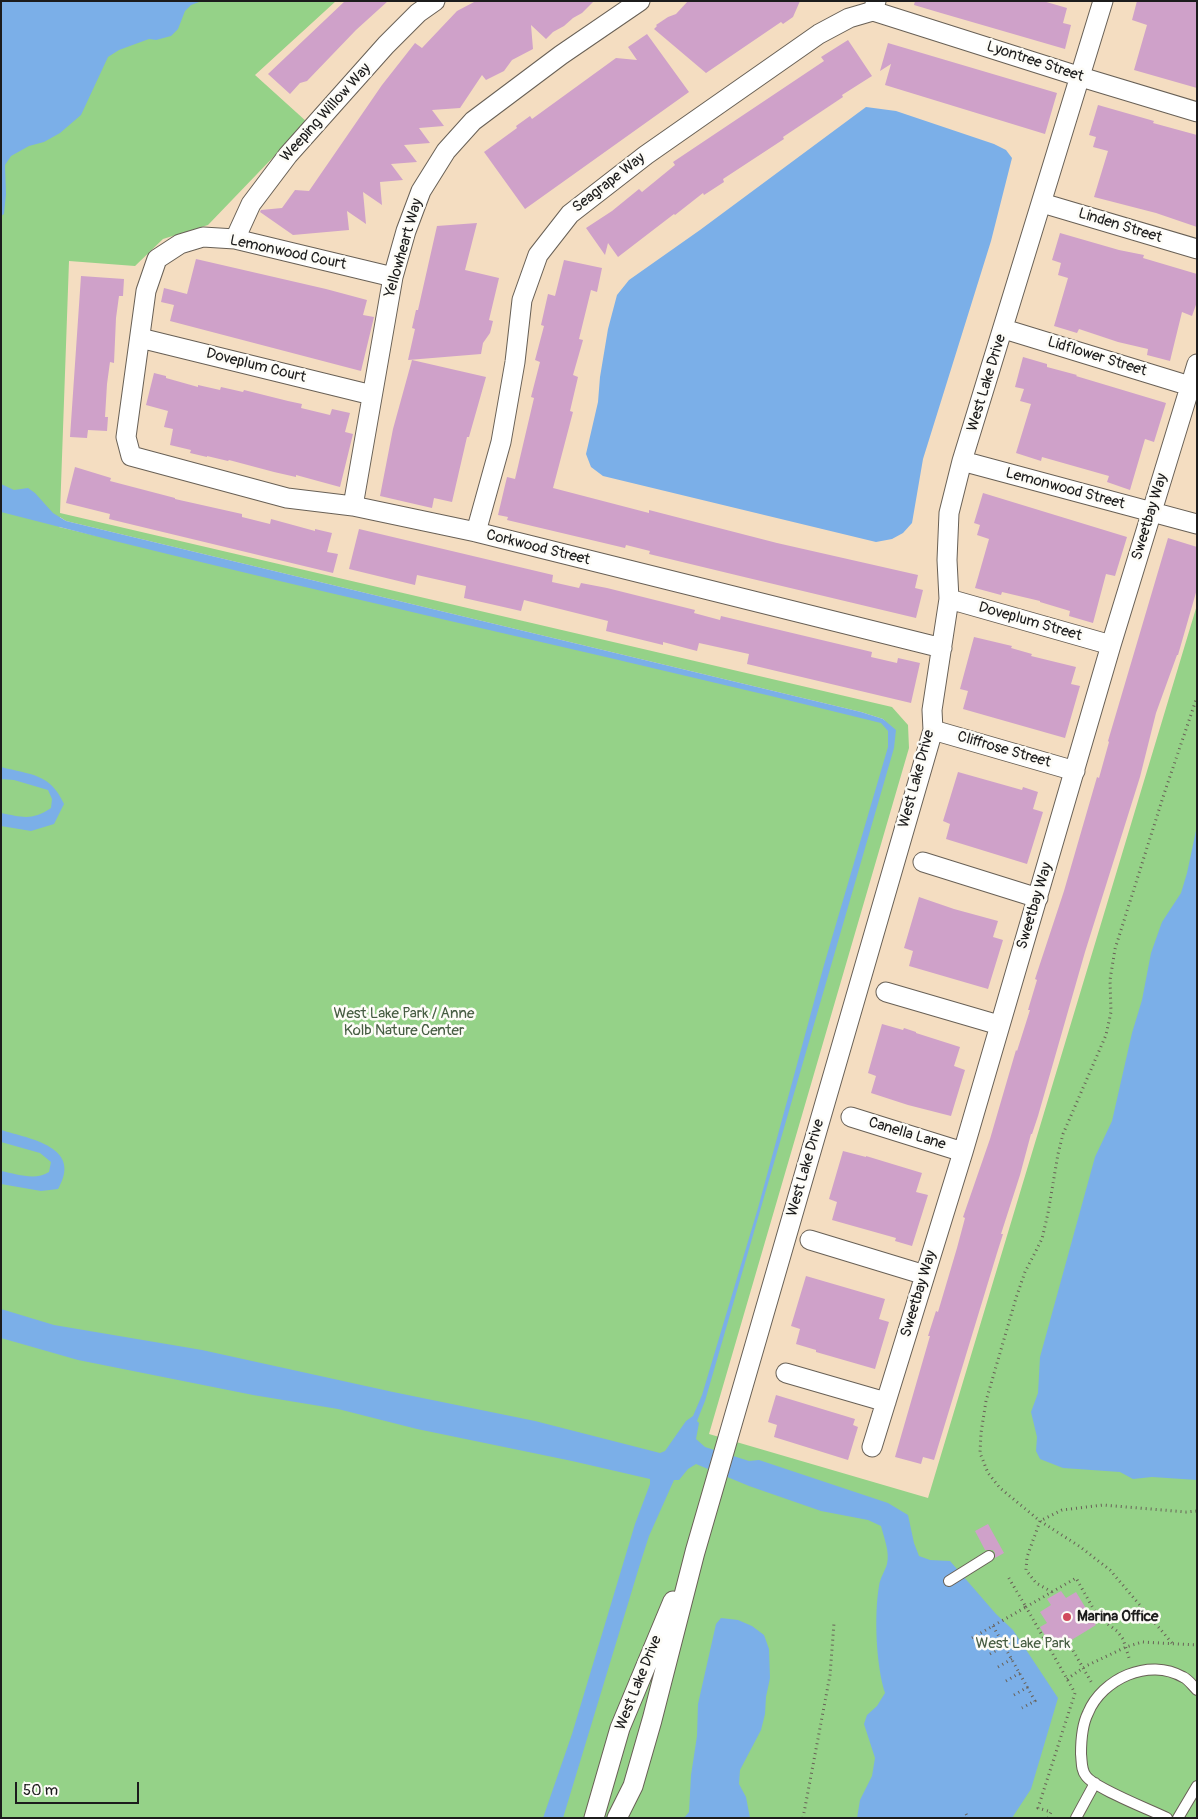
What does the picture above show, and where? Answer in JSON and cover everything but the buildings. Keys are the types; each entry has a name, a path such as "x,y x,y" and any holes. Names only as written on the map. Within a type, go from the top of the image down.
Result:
{"street":[{"name":"Weeping Willow Way","path":"235,239 251,204 288,155 386,45 418,13 434,1"},
{"name":"Yellowheart Way","path":"353,506 393,276 406,231 421,191 446,152 473,121 561,55 640,1"},
{"name":"West Lake Drive","path":"617,1818 633,1786 695,1552 933,730 932,710 949,599 946,560 950,513 962,461 1103,1"},
{"name":"Lyontree Street","path":"875,6 1081,77 1197,112"},
{"name":"Seagrape Way","path":"476,532 501,442 515,362 522,300 538,255 570,214 646,155 819,34 875,6"},
{"name":"Linden Street","path":"1042,203 1197,249"},
{"name":"Lemonwood Court","path":"140,338 146,292 157,259 180,244 203,237 235,239 393,276"},
{"name":"Lidflower Street","path":"1004,329 1190,386"},
{"name":"Corkwood Street","path":"140,338 126,437 131,456 287,498 353,506 476,532 942,648"},
{"name":"Doveplum Court","path":"140,338 372,395"},
{"name":"Sweetbay Way","path":"872,1447 963,1152 1111,645 1197,364"},
{"name":"Lemonwood Street","path":"962,461 1197,524"},
{"name":"Doveplum Street","path":"949,599 1111,645"},
{"name":"Cliffrose Street","path":"933,730 1075,771"},
{"path":"923,862 1038,898"},
{"path":"886,992 999,1025"},
{"name":"Canella Lane","path":"851,1117 963,1152"},
{"path":"810,1240 925,1275"},
{"path":"786,1373 886,1402"},
{"name":"West Lake Drive","path":"594,1818 620,1728 695,1552"},
{"path":"606,1778 633,1786"}],"lane":[{"path":"949,1581 989,1556"},
{"path":"1167,1818 1086,1778 1082,1770 1081,1749 1083,1730 1088,1712 1104,1690 1120,1678 1134,1671 1165,1670 1184,1677 1197,1690"},
{"path":"1076,1818 1095,1783"},
{"path":"1178,1818 1197,1786"}],"path":[{"path":"1172,1643 1155,1626 1136,1599 1110,1570 1079,1546 1040,1521 1000,1488 988,1473 980,1453 986,1401 1016,1298 1025,1272 1042,1239 1063,1134 1106,1035 1111,1012 1110,980 1115,949 1197,697"},
{"path":"1052,1592 1036,1583 1026,1570 1027,1557 1040,1521 1062,1510 1103,1505 1186,1512 1197,1511"},
{"path":"1007,1575 1075,1693 1038,1808 1051,1812 1048,1818"},
{"path":"972,1638 1076,1578 1098,1617 1117,1631 1123,1638 1134,1671"},
{"path":"803,1818 830,1675 834,1623"},
{"path":"993,1626 1036,1701 1022,1708"},
{"path":"1068,1642 1100,1696"},
{"path":"1067,1679 1084,1668 1126,1647 1142,1642 1197,1645"},
{"path":"990,1654 1004,1646"},
{"path":"998,1668 1012,1659"},
{"path":"1006,1681 1020,1673"},
{"path":"1014,1695 1028,1687"}],"green space":[{"name":"West Lake Park / Anne Kolb Nature Center","path":"1,1 336,1 255,75 307,122 208,225 163,239 135,266 69,261 60,513 892,707 908,725 909,748 709,1434 928,1498 1197,605 1197,1818 1,1818","holes":["60,517 66,521 861,712 885,721 59,527"]}],"water":[{"path":"1,1 202,1 191,5 185,11 178,29 171,36 156,40 149,39 119,50 108,57 81,115 60,133 11,156 5,165 6,194 4,214 1,216"},
{"path":"866,107 896,111 994,144 1006,150 1012,158 991,241 923,459 912,523 903,533 892,539 876,542 603,476 591,467 586,454 598,402 608,329 617,295 629,280"},
{"path":"1,484 14,490 28,488 53,513 66,521 861,712 883,719 896,730 894,748 705,1401 697,1421 699,1423 696,1439 705,1447 749,1461 759,1460 888,1503 908,1515 919,1556 930,1560 950,1561 996,1614 1013,1630 1058,1698 1031,1789 1012,1818 857,1818 860,1800 872,1776 875,1758 864,1724 867,1715 877,1706 885,1693 878,1654 876,1625 880,1580 888,1559 881,1526 868,1520 821,1511 749,1486 696,1464 688,1469 679,1480 674,1480 649,1536 563,1818 543,1818 572,1734 650,1479 417,1429 338,1409 253,1395 78,1360 1,1338 1,1309 54,1325 202,1350 535,1421 660,1453 665,1451 686,1421 693,1416 702,1395 758,1208 824,965 888,747 888,731 881,723 220,567 1,512"},
{"path":"1,767 30,774 46,781 52,786 64,804 54,824 31,831 1,826 1,813 21,817 38,815 51,808 52,799 48,790 14,780 1,779"},
{"path":"1197,826 1197,1480 1152,1477 1133,1479 1120,1472 1063,1468 1040,1459 1036,1451 1037,1437 1031,1412 1038,1393 1040,1357 1095,1157 1112,1121 1132,1033 1142,1000 1151,953 1162,922 1181,893"},
{"path":"1,1130 39,1142 59,1154 64,1163 64,1175 58,1189 41,1191 1,1184 1,1171 26,1176 44,1175 49,1172 51,1162 40,1153 1,1142"},
{"path":"721,1618 738,1620 752,1626 764,1635 769,1649 770,1678 765,1714 761,1730 740,1770 739,1784 746,1797 750,1818 684,1818 689,1812 691,1775 697,1736 698,1704 716,1624"}],"place":[{"name":"Marina Office","path":"1067,1617"}],"park label":[{"name":"West Lake Park","path":"1023,1644"}]}
